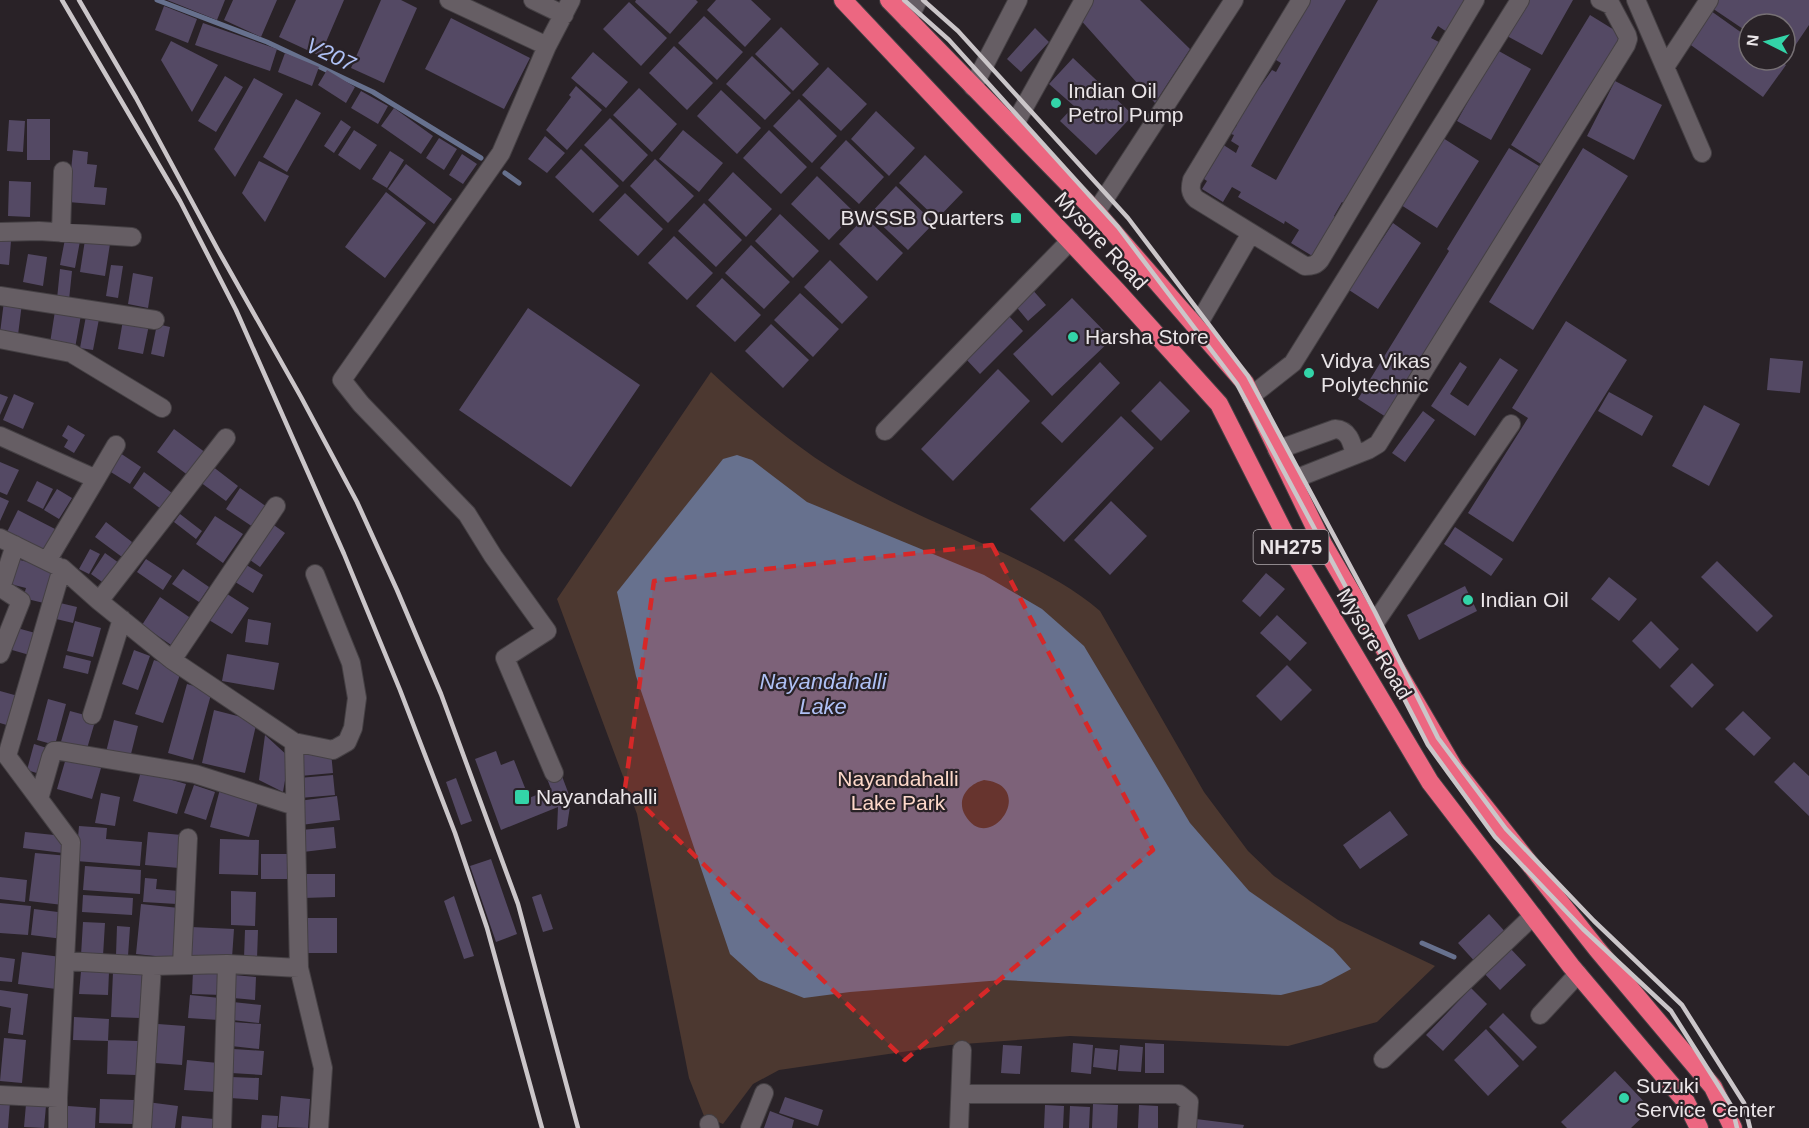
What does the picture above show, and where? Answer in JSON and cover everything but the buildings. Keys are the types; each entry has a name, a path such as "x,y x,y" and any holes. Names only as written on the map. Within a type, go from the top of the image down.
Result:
{"highway":[{"name":"Mysore Road","path":"843,0 1070,241 1219,404 1298,560 1430,782 1578,974 1686,1102 1699,1128"},
{"name":"Mysore Road","path":"889,0 1096,212 1245,383 1323,544 1454,768 1597,950 1713,1087 1733,1128"},
{"path":"1430,782 1454,768"}],"street":[{"path":"449,0 547,46"},
{"path":"533,0 567,7 547,46 501,153 342,380 361,404 467,514 493,556 547,631 505,658 554,773"},
{"path":"908,20 918,0"},
{"path":"973,87 1018,0"},
{"path":"1013,127 1084,0"},
{"path":"1096,212 1234,0"},
{"path":"1301,0 1192,180 1190,188 1196,199 1305,266 1316,265 1475,0"},
{"path":"1251,396 1293,363 1521,0"},
{"path":"1292,480 1378,444 1626,45 1627,35 1611,5 1600,0"},
{"path":"1636,0 1702,153"},
{"path":"1665,67 1708,0"},
{"path":"61,233 63,171"},
{"path":"0,232 132,237"},
{"path":"1196,328 1251,233"},
{"path":"885,431 1070,241"},
{"path":"0,296 154,320"},
{"path":"0,339 71,353 162,408"},
{"path":"1372,627 1511,424"},
{"path":"1277,450 1340,429 1347,435 1355,455"},
{"path":"0,436 96,479"},
{"path":"99,601 226,438"},
{"path":"58,1128 72,842 39,799 3,760 55,564 96,479 116,445"},
{"path":"172,660 276,506"},
{"path":"0,654 21,601 1,588 8,542 55,564 172,660 294,742 333,750 347,742 354,728 357,698 351,663 315,574"},
{"path":"92,715 122,619"},
{"path":"294,742 299,968 323,1068 318,1128"},
{"path":"39,799 51,757 54,751 60,751 195,774 295,806"},
{"path":"182,964 188,838"},
{"path":"1383,1059 1533,916"},
{"path":"65,962 152,966 227,964 299,968"},
{"path":"222,1128 227,964"},
{"path":"142,1128 152,966"},
{"path":"1540,1015 1578,974"},
{"path":"959,1128 962,1050"},
{"path":"750,1128 764,1093"},
{"path":"961,1094 1179,1094 1189,1102 1187,1128"},
{"path":"0,1095 58,1098"}],"highlighted area":[{"path":"992,545 1153,850 905,1060 625,788 654,581"}],"green space":[{"name":"Nayandahalli Lake","path":"711,372 767,422 807,452 849,479 1038,571 1064,585 1100,611 1204,792 1248,851 1274,876 1338,920 1435,966 1377,1022 1288,1046 1070,1036 950,1045 779,1070 753,1084 723,1124 704,1116 689,1078 637,814 557,599"}],"water":[{"name":"Nayandahalli Lake","path":"737,455 752,460 807,502 984,575 1042,609 1084,646 1190,823 1249,891 1333,949 1351,969 1321,985 1281,995 1002,980 850,992 804,998 759,980 730,954 636,676 617,592 723,459","holes":["984,780 1000,785 1008,794 1008,805 1004,816 996,824 986,828 975,826 965,815 963,809 965,793 973,785"]}],"waterway":[{"name":"V207","path":"157,0 267,42 373,92 481,158"},
{"name":"V207","path":"505,173 519,183"},
{"name":"V207","path":"1422,943 1454,957"}],"railway":[{"path":"62,0 180,201 236,310 344,554 455,833 487,928 542,1128"},
{"path":"79,0 136,98 301,397 357,502 397,590 441,694 518,904 578,1128"},
{"path":"904,0 949,40 1118,227 1237,384 1428,745 1495,837 1583,929 1671,1011 1732,1107 1737,1128"},
{"path":"923,0 958,31 1128,218 1248,376 1375,612 1438,738 1506,829 1594,921 1682,1005 1744,1103 1750,1128"}],"place":[{"name":"Indian Oil Petrol Pump","path":"1056,103"},
{"name":"BWSSB Quarters","path":"1016,218"},
{"name":"Harsha Store","path":"1073,337"},
{"name":"Vidya Vikas Polytechnic","path":"1309,373"},
{"name":"Indian Oil","path":"1468,600"},
{"name":"Nayandahalli","path":"522,797"},
{"name":"Suzuki Service Center","path":"1624,1098"}],"park label":[{"name":"Nayandahalli Lake Park","path":"898,791"}]}
